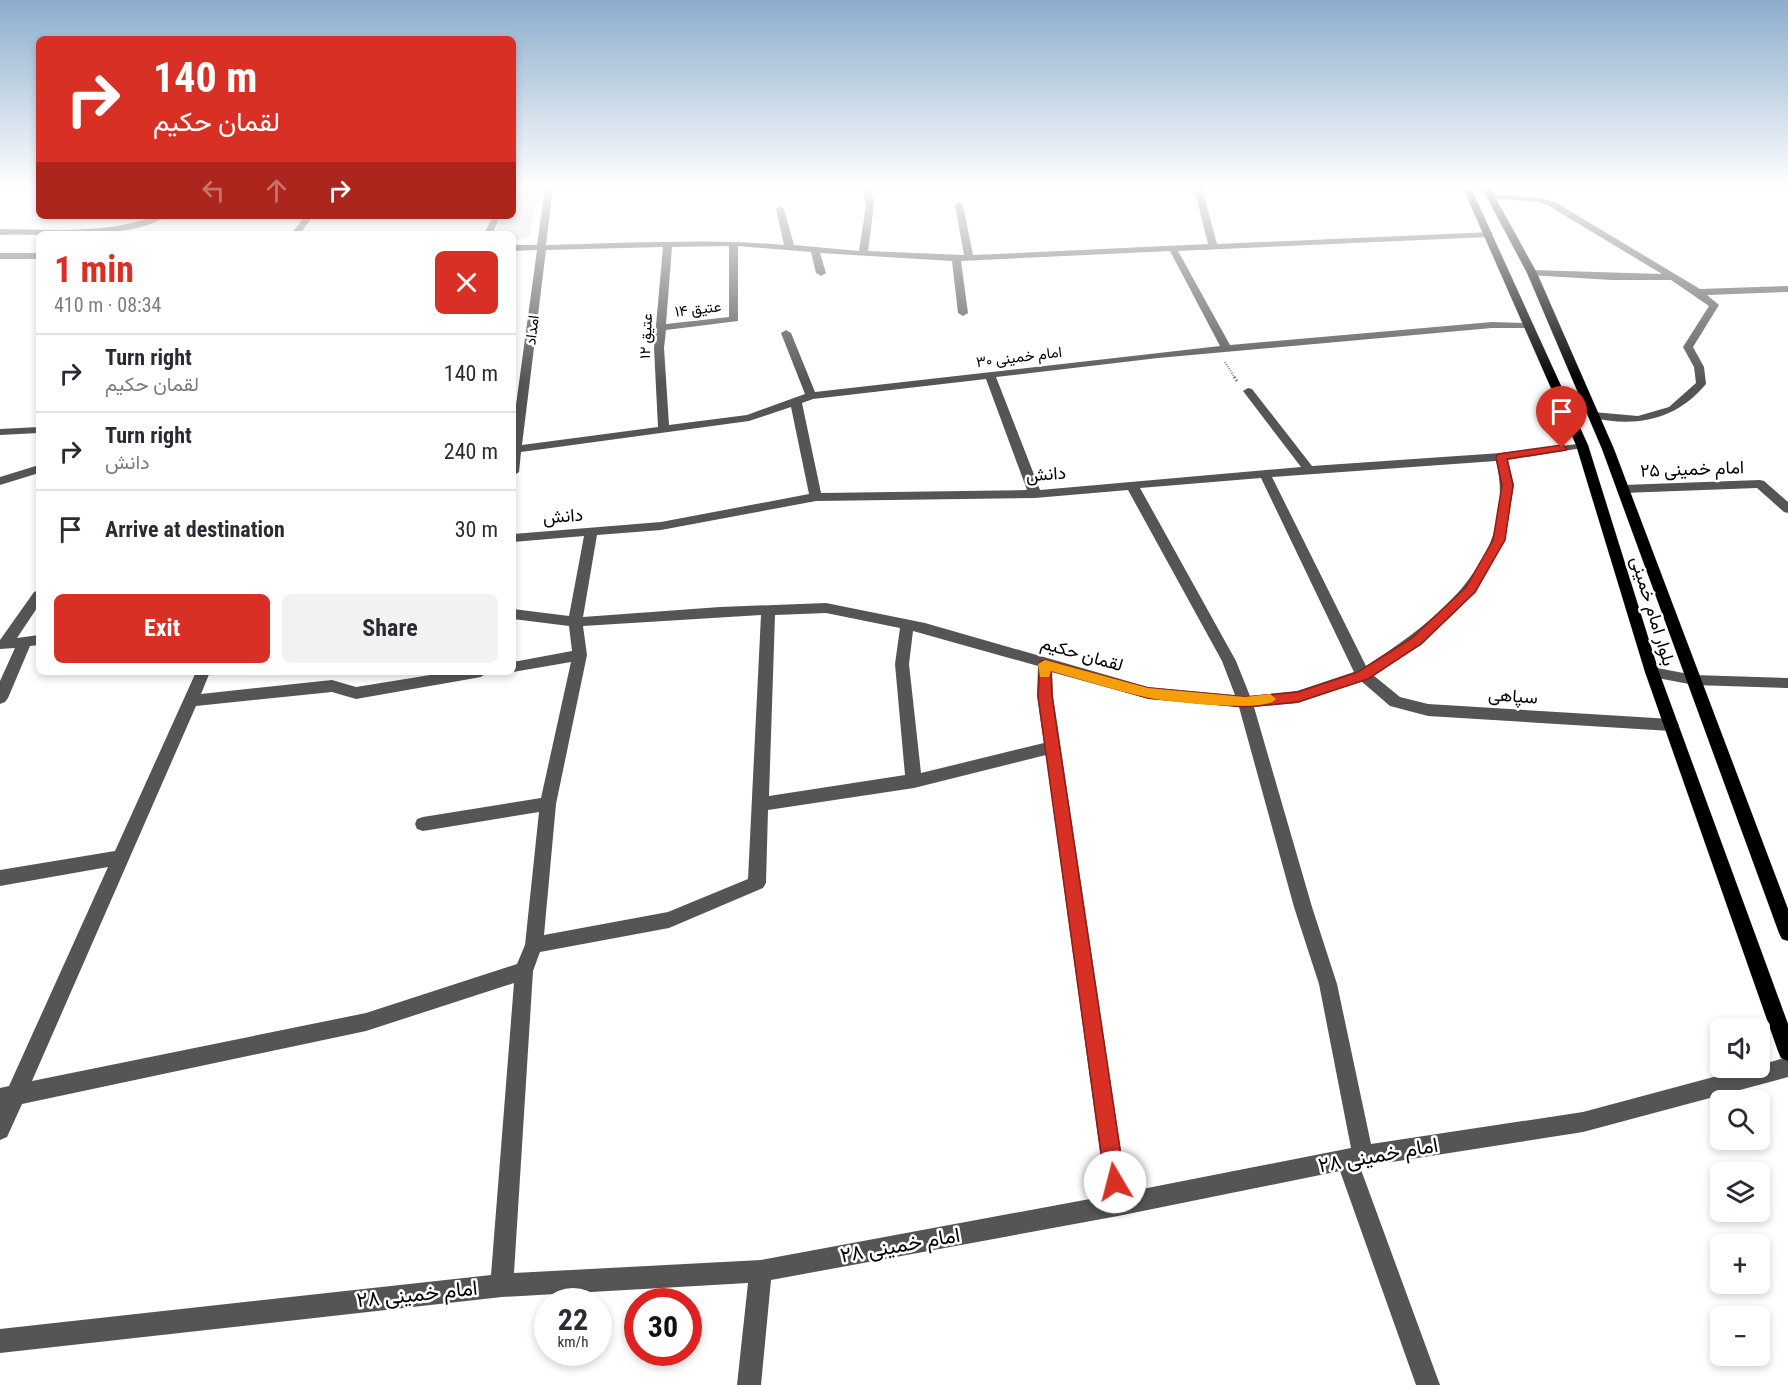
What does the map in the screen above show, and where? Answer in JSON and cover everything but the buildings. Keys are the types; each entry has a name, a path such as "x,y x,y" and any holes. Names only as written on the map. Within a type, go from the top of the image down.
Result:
{"main road":[{"name":"بلوار امام خمینی","path":"1497,253 1582,445 1652,672 1788,1051"},
{"name":"بلوار امام خمینی","path":"1520,253 1532,273 1623,489 1788,931"}],"street":[{"name":"امداد","path":"516,458 518,401 541,253"},
{"name":"عتیق ۱۲","path":"664,430 658,348 667,253"},
{"name":"عتیق ۱۴","path":"660,328 734,319 733,253"},
{"path":"816,253 821,273"},
{"path":"859,253 956,258 1058,253"},
{"path":"968,253 969,257"},
{"path":"1175,253 1223,350"},
{"path":"1593,415 1638,419 1673,409 1701,384 1699,367 1688,347 1714,305 1675,277 1634,253"},
{"path":"1,257 36,256"},
{"path":"956,258 963,313"},
{"path":"1532,273 1675,277"},
{"path":"1698,292 1788,289"},
{"name":"امام خمینی ۳۰","path":"518,449 749,418 811,396 1158,355 1492,326 1529,326"},
{"path":"786,333 811,396"},
{"path":"990,375 1035,494"},
{"path":"1248,392 1310,470"},
{"path":"796,402 816,497"},
{"path":"0,432 36,430"},
{"name":"دانش","path":"516,538 661,526 816,497 1035,494 1310,470 1501,457 1582,445"},
{"name":"لقمان حکیم","path":"516,614 576,622 826,608 907,625 1148,693 1245,702 1298,697 1363,675 1416,641 1471,589 1499,540 1508,485 1501,457"},
{"path":"0,482 36,470"},
{"path":"1265,474 1363,675"},
{"path":"0,482 36,480"},
{"name":"امام خمینی ۲۵","path":"1623,489 1760,484 1788,509"},
{"path":"1132,485 1229,661 1245,702 1303,907 1328,984 1355,1158 1428,1385"},
{"path":"502,1285 524,971 534,945 548,804 580,655 576,622 591,533"},
{"path":"2,645 36,599"},
{"path":"534,945 669,920 757,883 762,804 768,610"},
{"path":"907,625 902,664 914,781"},
{"path":"2,645 32,641"},
{"path":"0,698 32,641"},
{"path":"516,666 580,655"},
{"path":"1045,664 1045,696 1118,1205"},
{"path":"1652,672 1694,680 1788,683"},
{"path":"0,1130 9,1096 202,675"},
{"path":"190,701 332,686 356,693 459,675"},
{"name":"سپاهی","path":"1363,675 1395,702 1428,710 1671,725"},
{"path":"762,804 914,781 1053,747"},
{"path":"423,824 548,804"},
{"path":"0,878 119,858"},
{"path":"9,1096 366,1022 524,971"},
{"name":"امام خمینی ۲۸","path":"3,1344 502,1285 760,1271 1118,1205 1355,1158 1583,1122 1788,1067"},
{"path":"749,1385 760,1271"}],"path":[{"path":"1223,350 1240,387 1248,392"}],"slow traffic":[{"path":"1045,673 1045,664 1148,693 1245,702 1270,699"}],"route":[{"path":"1115,1182 1045,696 1045,664 1148,693 1245,702 1298,697 1363,675 1416,641 1471,589 1499,540 1508,485 1501,457 1562,448"}]}
